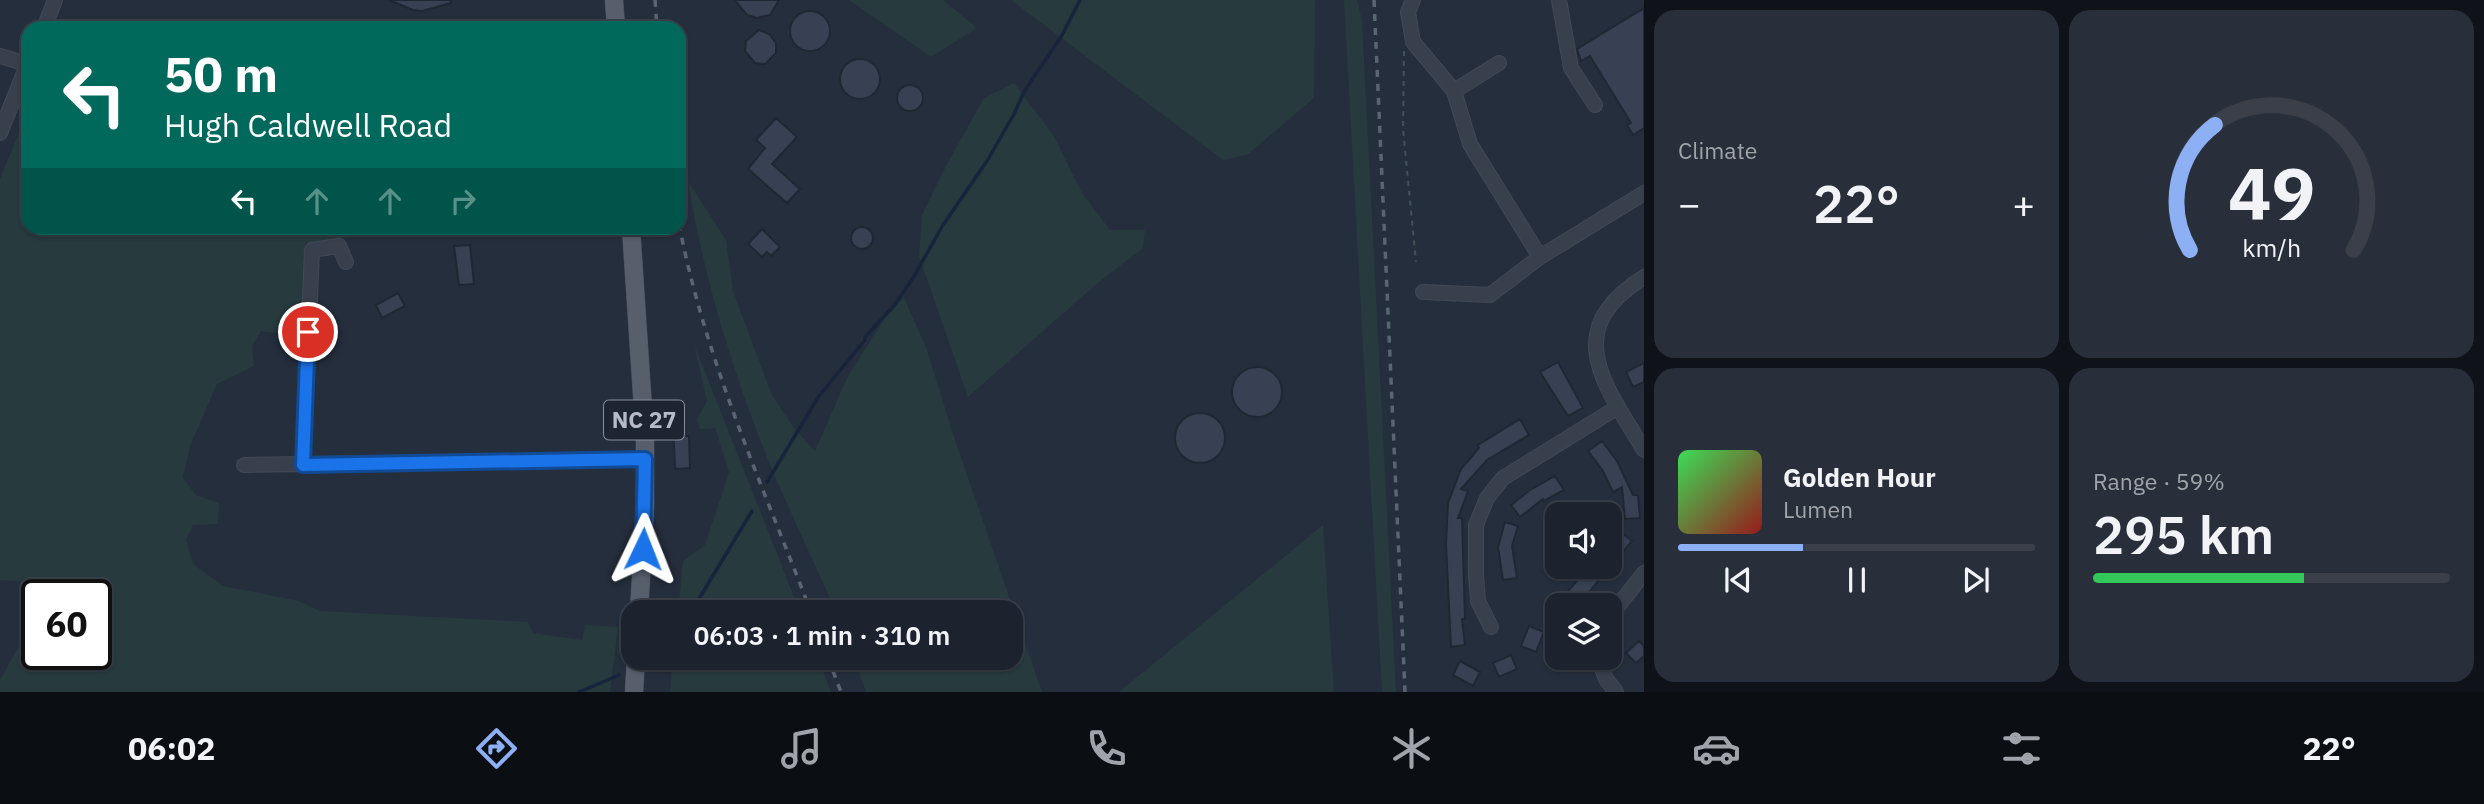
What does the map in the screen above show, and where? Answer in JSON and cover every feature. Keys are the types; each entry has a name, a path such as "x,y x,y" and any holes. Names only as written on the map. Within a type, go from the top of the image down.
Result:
{"main road":[{"path":"614,0 616,21"},
{"name":"NC 27","path":"632,235 645,459 645,517 640,600"},
{"path":"634,692 635,670"}],"street":[{"path":"47,21 55,0"},
{"path":"1413,0 1408,12 1413,42 1454,90 1470,144 1540,257"},
{"path":"1559,0 1571,68 1595,105"},
{"path":"0,56 21,62"},
{"path":"1454,90 1500,63"},
{"path":"0,131 21,81"},
{"path":"1423,292 1490,295 1540,257 1644,193"},
{"path":"303,465 312,250 339,246 346,262"},
{"path":"1644,277 1614,298 1600,322 1596,357 1604,380 1644,450"},
{"path":"1491,627 1479,601 1475,575 1476,525 1487,498 1503,478 1618,407"},
{"path":"244,464 645,459"},
{"path":"1622,601 1644,573"},
{"path":"1603,670 1616,692"}],"path":[{"path":"1404,51 1403,129 1416,262"}],"green space":[{"path":"849,0 943,0 977,28 931,57"},
{"path":"1011,0 1315,0 1314,98 1247,155 1223,160"},
{"path":"1344,0 1357,0 1362,20 1396,692 1382,692"},
{"path":"1014,83 1054,136 1082,193 1110,230 1145,230 1143,248 1099,282 968,397 919,256 922,215 984,98"},
{"path":"21,127 21,235 370,235 305,243 302,326 288,335 261,331 252,346 254,366 217,384 190,446 183,478 196,495 219,503 218,524 193,525 186,539 193,564 223,586 299,601 320,611 528,622 533,633 582,640 585,625 618,627 610,692 0,692 0,680 21,643 21,670 112,670 112,579 0,580 0,179"},
{"path":"688,181 726,240 733,291 772,395 794,428 815,451 847,378 890,310 904,298 926,347 1010,600 831,600 775,477 746,401 725,339"},
{"path":"694,344 795,600 679,600 683,561 705,545 729,472 715,428 700,429 697,419 707,401"},
{"path":"1323,525 1334,692 1119,692"},
{"path":"1023,637 1042,692 866,692 858,670 1023,670"},
{"path":"672,670 823,670 831,692 670,692"}],"building":[{"path":"389,0 451,0 451,3 422,11"},
{"path":"735,0 779,0 770,15 757,18 747,15"},
{"path":"1644,8 1644,128 1633,135 1627,125 1631,123 1590,56 1581,61 1577,49"},
{"path":"810,11 818,12 824,17 829,23 829,39 824,45 818,50 810,51 802,50 796,45 791,39 790,31 791,23 796,17 802,12"},
{"path":"759,30 769,34 776,43 776,53 765,64 755,63 745,51 746,41"},
{"path":"860,59 874,65 880,79 874,93 860,99 846,93 840,79 846,65"},
{"path":"910,85 919,89 923,98 919,107 910,111 901,107 897,98 901,89"},
{"path":"776,118 797,137 772,164 800,189 787,203 748,169 765,148 756,140"},
{"path":"862,227 870,230 873,238 870,246 862,249 854,246 851,238 854,230"},
{"path":"762,229 780,247 771,256 767,252 762,257 748,244"},
{"path":"470,245 474,284 459,285 454,246"},
{"path":"398,293 405,306 382,318 376,305"},
{"path":"1558,362 1583,408 1568,416 1540,372"},
{"path":"1644,363 1644,382 1633,387 1626,372"},
{"path":"1257,367 1275,374 1282,392 1275,410 1257,417 1239,410 1232,392 1239,374"},
{"path":"683,412 685,436 689,436 690,468 675,469 673,422 670,423 670,413"},
{"path":"1200,413 1218,420 1225,438 1218,456 1200,463 1182,456 1175,438 1182,420"},
{"path":"1520,419 1529,435 1487,460 1461,489 1468,491 1458,518 1462,518 1465,619 1462,619 1465,645 1451,647 1446,544 1448,503 1461,469 1479,448 1478,445"},
{"path":"1602,441 1617,461 1633,495 1638,495 1640,518 1625,519 1622,487 1613,492 1603,471 1588,451"},
{"path":"1555,476 1564,490 1544,501 1543,499 1520,517 1511,505"},
{"path":"1505,522 1518,526 1512,546 1517,578 1503,580 1498,547"},
{"path":"1622,533 1632,541 1622,553"},
{"path":"1578,579 1600,579 1588,593 1568,591"},
{"path":"1529,626 1544,632 1536,652 1521,646"},
{"path":"1639,641 1644,646 1644,656 1636,663 1626,653"},
{"path":"1511,655 1517,669 1499,677 1493,663"},
{"path":"1460,661 1480,672 1473,686 1453,675"}],"waterway":[{"path":"767,482 819,396 865,337 893,307 913,278 943,225 987,161 1025,90 1061,37 1080,0"},
{"path":"698,600 752,511"},
{"path":"579,692 619,675"}],"railway":[{"path":"655,0 656,21"},
{"path":"1374,0 1405,692"},
{"path":"681,235 719,372 806,600"},
{"path":"833,670 841,692"}],"route":[{"path":"308,332 303,465 645,459 643,549"}]}
